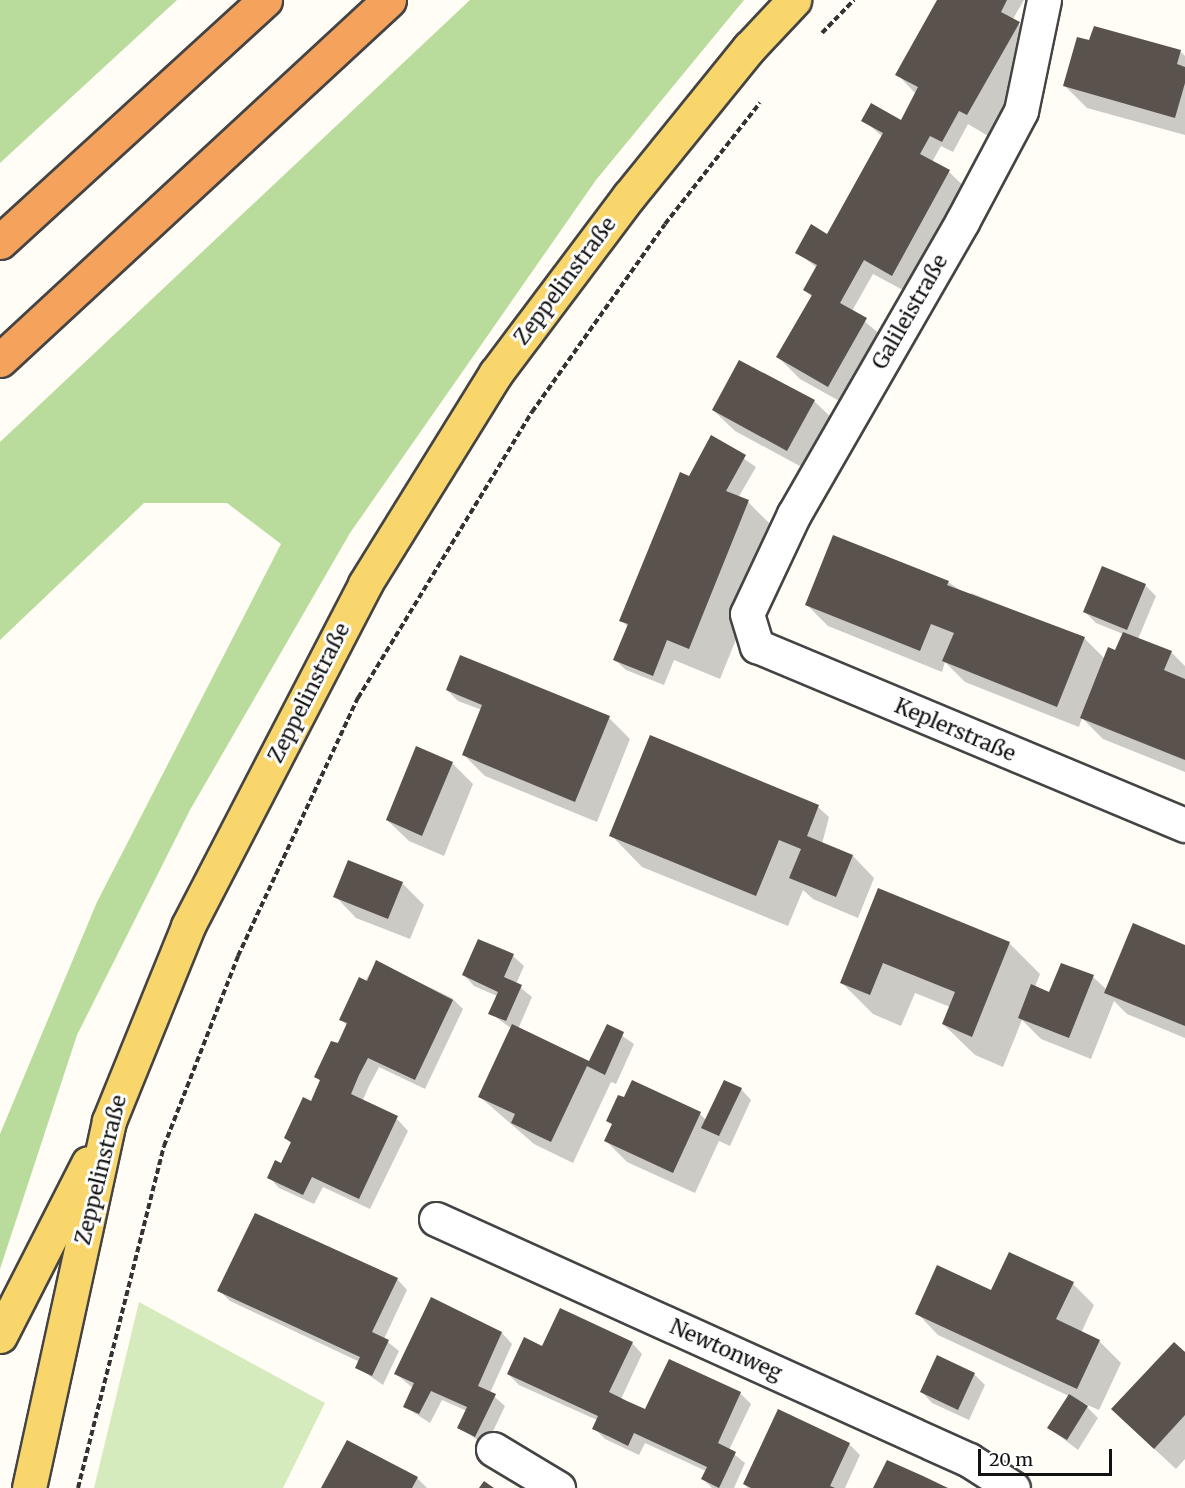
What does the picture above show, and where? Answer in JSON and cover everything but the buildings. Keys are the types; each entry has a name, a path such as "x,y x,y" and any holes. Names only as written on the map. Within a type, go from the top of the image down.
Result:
{"highway":[{"path":"0,242 265,0"},
{"path":"0,360 389,0"}],"main road":[{"name":"Zeppelinstraße","path":"29,1488 109,1121 188,926 365,584 495,373 628,196 794,0"},
{"path":"0,1336 109,1121"}],"street":[{"name":"Galileistraße","path":"747,614 794,514 962,222 1021,111 1044,0"},
{"name":"Keplerstraße","path":"747,614 757,646 1185,825"},
{"name":"Newtonweg","path":"436,1219 969,1460 1013,1488"},
{"path":"493,1449 558,1488"}],"path":[{"path":"816,39 854,0"},
{"path":"78,1488 164,1146 238,956 358,698 532,412 665,225 765,97"}],"green space":[{"path":"0,0 177,0 0,163"},
{"path":"470,0 744,0 596,180 350,533 190,810 77,1035 0,1269 0,1134 97,902 281,544 227,503 144,503 0,640 0,442"},
{"path":"139,1302 325,1403 283,1488 94,1488"}]}
